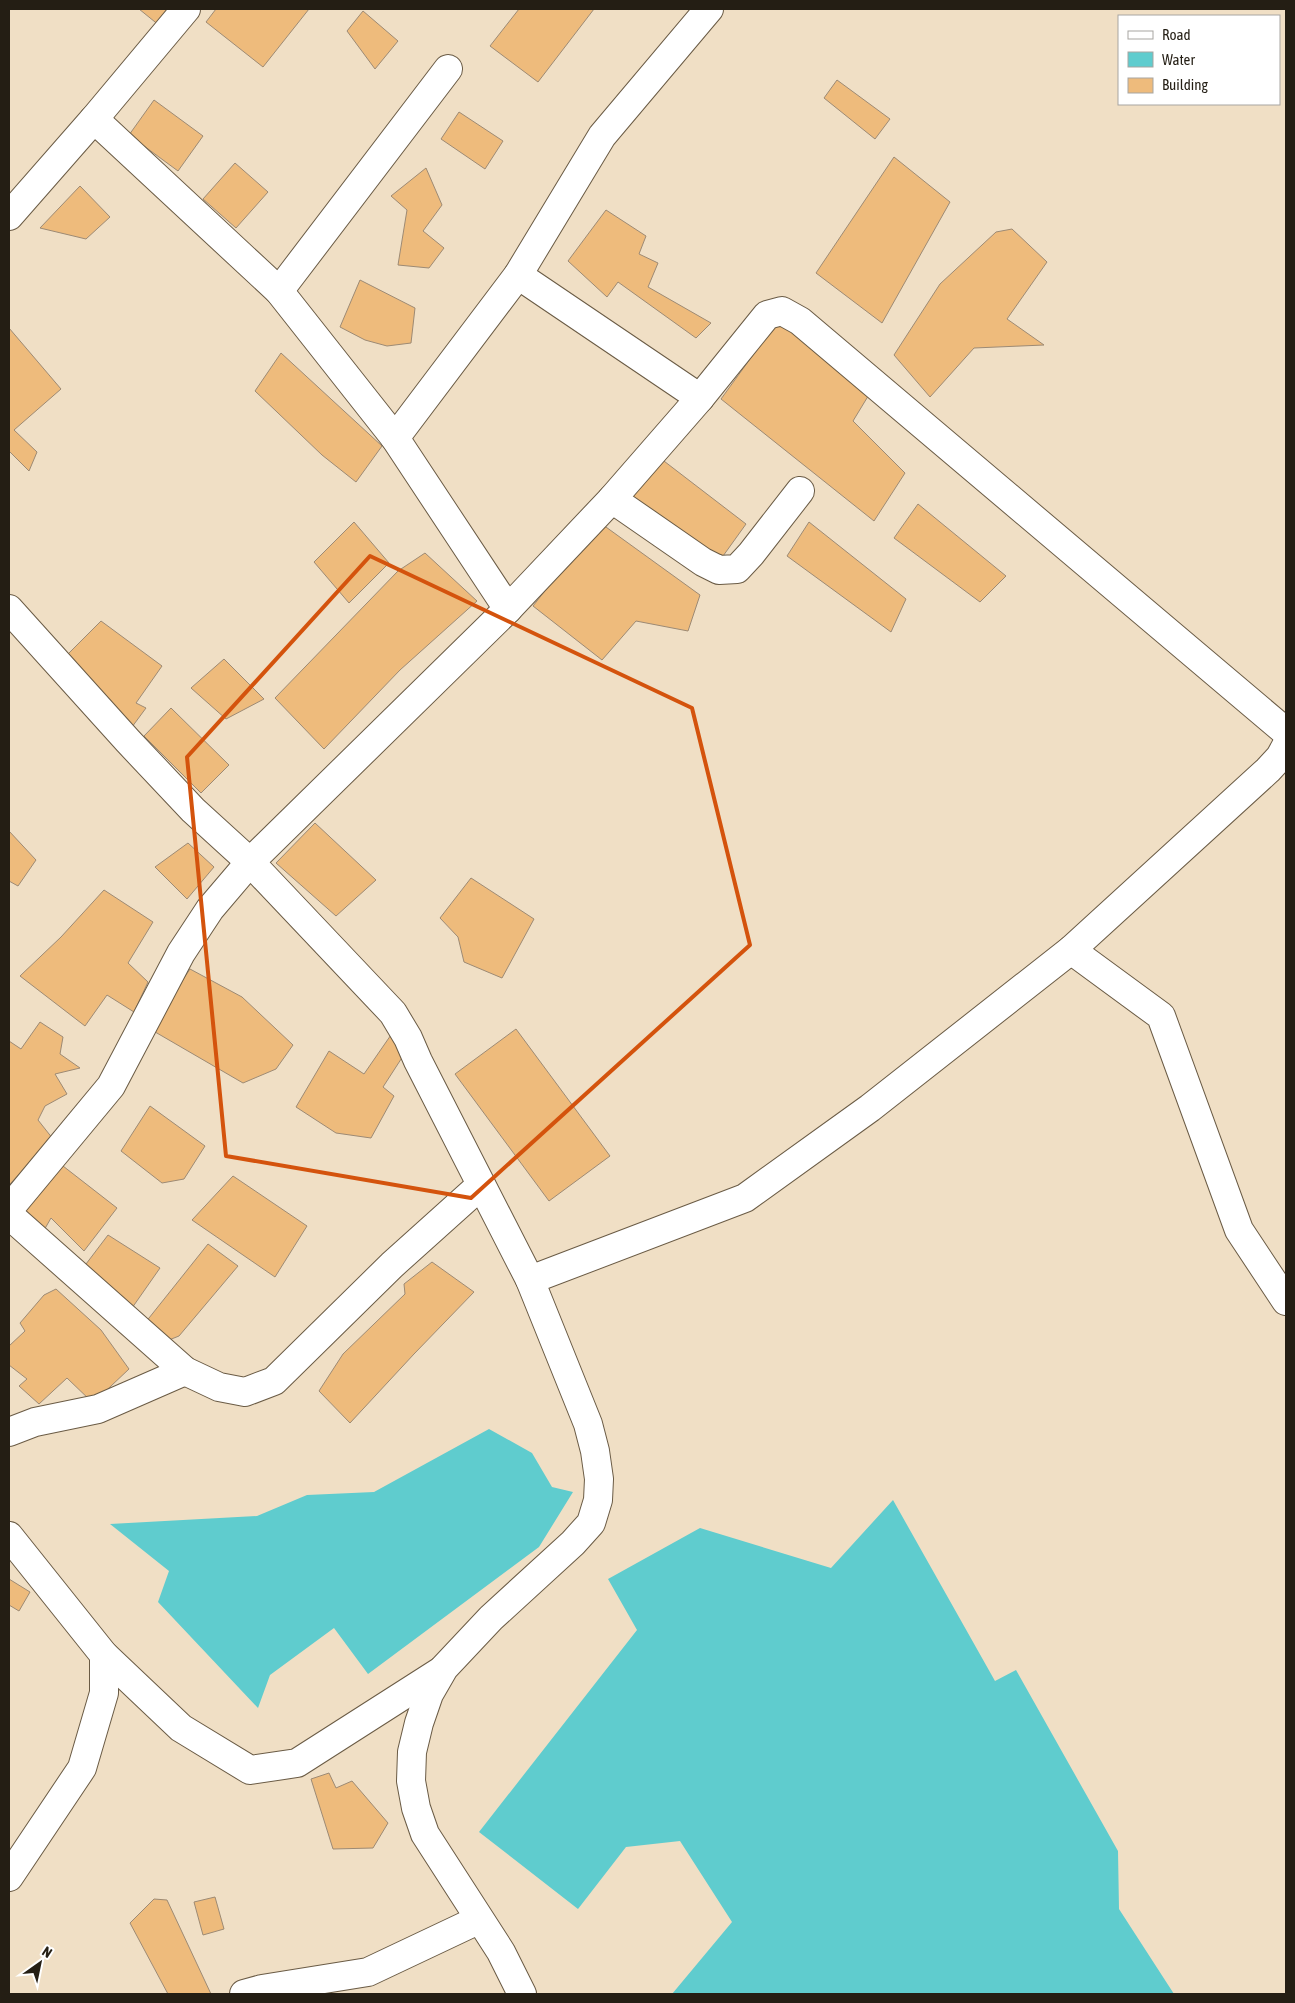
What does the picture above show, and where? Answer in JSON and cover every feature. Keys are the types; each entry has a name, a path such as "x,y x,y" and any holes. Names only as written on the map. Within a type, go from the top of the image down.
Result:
{"street":[{"path":"9,216 94,119 186,9"},
{"path":"395,438 518,275 602,136 710,9"},
{"path":"279,291 448,69"},
{"path":"94,119 279,291 395,438 508,609"},
{"path":"518,275 700,398"},
{"path":"9,1209 111,1086 181,952 210,910 250,862 508,609 612,499 700,398 767,315 782,312 800,321 1286,732"},
{"path":"612,499 703,562 719,570 737,569 752,554 800,491"},
{"path":"9,610 187,803 250,862 393,1013 408,1038 530,1280 588,1424 595,1451 599,1479 598,1500 591,1523 573,1544 492,1618 444,1668 297,1763 250,1770 181,1728 104,1655 9,1536"},
{"path":"530,1280 744,1198 870,1108 1071,950 1268,770 1280,757 1286,746"},
{"path":"1071,950 1161,1016 1239,1230 1286,1301"},
{"path":"9,1214 185,1371 219,1387 245,1392 274,1381 392,1265 481,1185"},
{"path":"9,1432 35,1422 98,1409 185,1371"},
{"path":"9,1877 82,1768 104,1693 104,1655"},
{"path":"444,1668 429,1694 419,1722 412,1752 411,1781 416,1808 425,1834 500,1952 522,1994"},
{"path":"244,1994 262,1989 368,1972 478,1920"}],"highlighted area":[{"path":"370,556 692,708 750,945 471,1198 226,1156 187,757"}],"water":[{"path":"489,1429 532,1453 552,1487 573,1492 539,1547 368,1674 334,1628 270,1675 258,1708 158,1602 169,1571 110,1524 257,1516 307,1495 374,1492"},
{"path":"893,1500 995,1681 1016,1670 1118,1851 1119,1909 1174,1994 672,1994 732,1922 680,1841 626,1847 578,1909 479,1832 637,1630 608,1579 700,1528 831,1568"}],"building":[{"path":"139,9 174,9 160,26"},
{"path":"216,9 309,9 263,67 206,22"},
{"path":"519,9 594,9 538,82 490,46"},
{"path":"363,11 398,41 375,69 347,31"},
{"path":"837,80 890,119 875,139 824,98"},
{"path":"154,100 203,136 178,171 129,135"},
{"path":"459,112 503,141 485,169 441,139"},
{"path":"894,157 950,202 882,323 816,273"},
{"path":"235,163 268,192 236,228 203,199"},
{"path":"426,168 442,205 423,231 444,248 429,268 398,265 407,210 391,196"},
{"path":"80,186 110,217 86,239 40,228"},
{"path":"606,210 646,236 639,254 658,263 648,287 711,323 696,338 618,282 607,297 568,261"},
{"path":"1012,229 1047,262 1007,319 1044,345 974,348 930,397 894,355 940,284 996,232"},
{"path":"360,280 415,308 411,343 387,346 365,340 340,327"},
{"path":"774,326 790,327 870,393 853,421 905,473 874,521 721,399"},
{"path":"9,328 61,389 14,430 37,452 29,471 9,451"},
{"path":"281,353 382,446 356,482 322,455 255,391"},
{"path":"660,458 746,524 718,563 628,500"},
{"path":"918,504 1006,576 980,602 894,538"},
{"path":"354,522 389,563 349,603 314,562"},
{"path":"599,522 700,595 688,631 636,621 602,660 533,606"},
{"path":"809,522 906,599 891,632 787,556"},
{"path":"425,553 477,601 400,670 324,749 275,698 398,571"},
{"path":"101,621 162,666 136,703 146,708 129,731 64,658"},
{"path":"224,659 264,699 226,719 191,688"},
{"path":"171,708 229,765 201,793 144,736"},
{"path":"315,823 376,880 336,916 276,863"},
{"path":"9,831 36,860 18,886 9,881"},
{"path":"188,843 214,867 187,899 155,867"},
{"path":"471,878 534,919 502,978 464,962 458,937 440,918"},
{"path":"104,890 153,922 128,963 148,982 134,1012 107,995 85,1026 20,976 61,937"},
{"path":"190,969 242,997 293,1045 276,1069 243,1083 150,1029"},
{"path":"40,1022 63,1037 60,1054 80,1068 55,1074 67,1094 45,1106 38,1120 53,1139 9,1185 9,1041 21,1049"},
{"path":"516,1029 610,1156 549,1201 455,1074"},
{"path":"393,1032 405,1053 383,1087 394,1096 371,1138 336,1133 296,1107 329,1051 364,1074"},
{"path":"150,1106 205,1146 184,1179 162,1183 121,1151"},
{"path":"63,1166 117,1208 84,1251 51,1218 43,1232 24,1211"},
{"path":"233,1176 307,1226 275,1277 192,1220"},
{"path":"108,1235 160,1268 132,1308 83,1268"},
{"path":"208,1244 238,1266 179,1336 164,1342 145,1323"},
{"path":"432,1262 474,1292 350,1423 319,1391 343,1354 405,1294 404,1284"},
{"path":"56,1289 101,1330 129,1369 93,1403 67,1378 39,1404 19,1386 27,1379 9,1365 9,1346 25,1331 20,1323 44,1295"},
{"path":"9,1579 30,1592 19,1611 9,1605"},
{"path":"329,1773 336,1788 352,1781 388,1823 373,1848 333,1849 311,1779"},
{"path":"215,1897 224,1929 203,1935 194,1902"},
{"path":"154,1899 167,1900 211,1994 168,1994 130,1923"}]}
